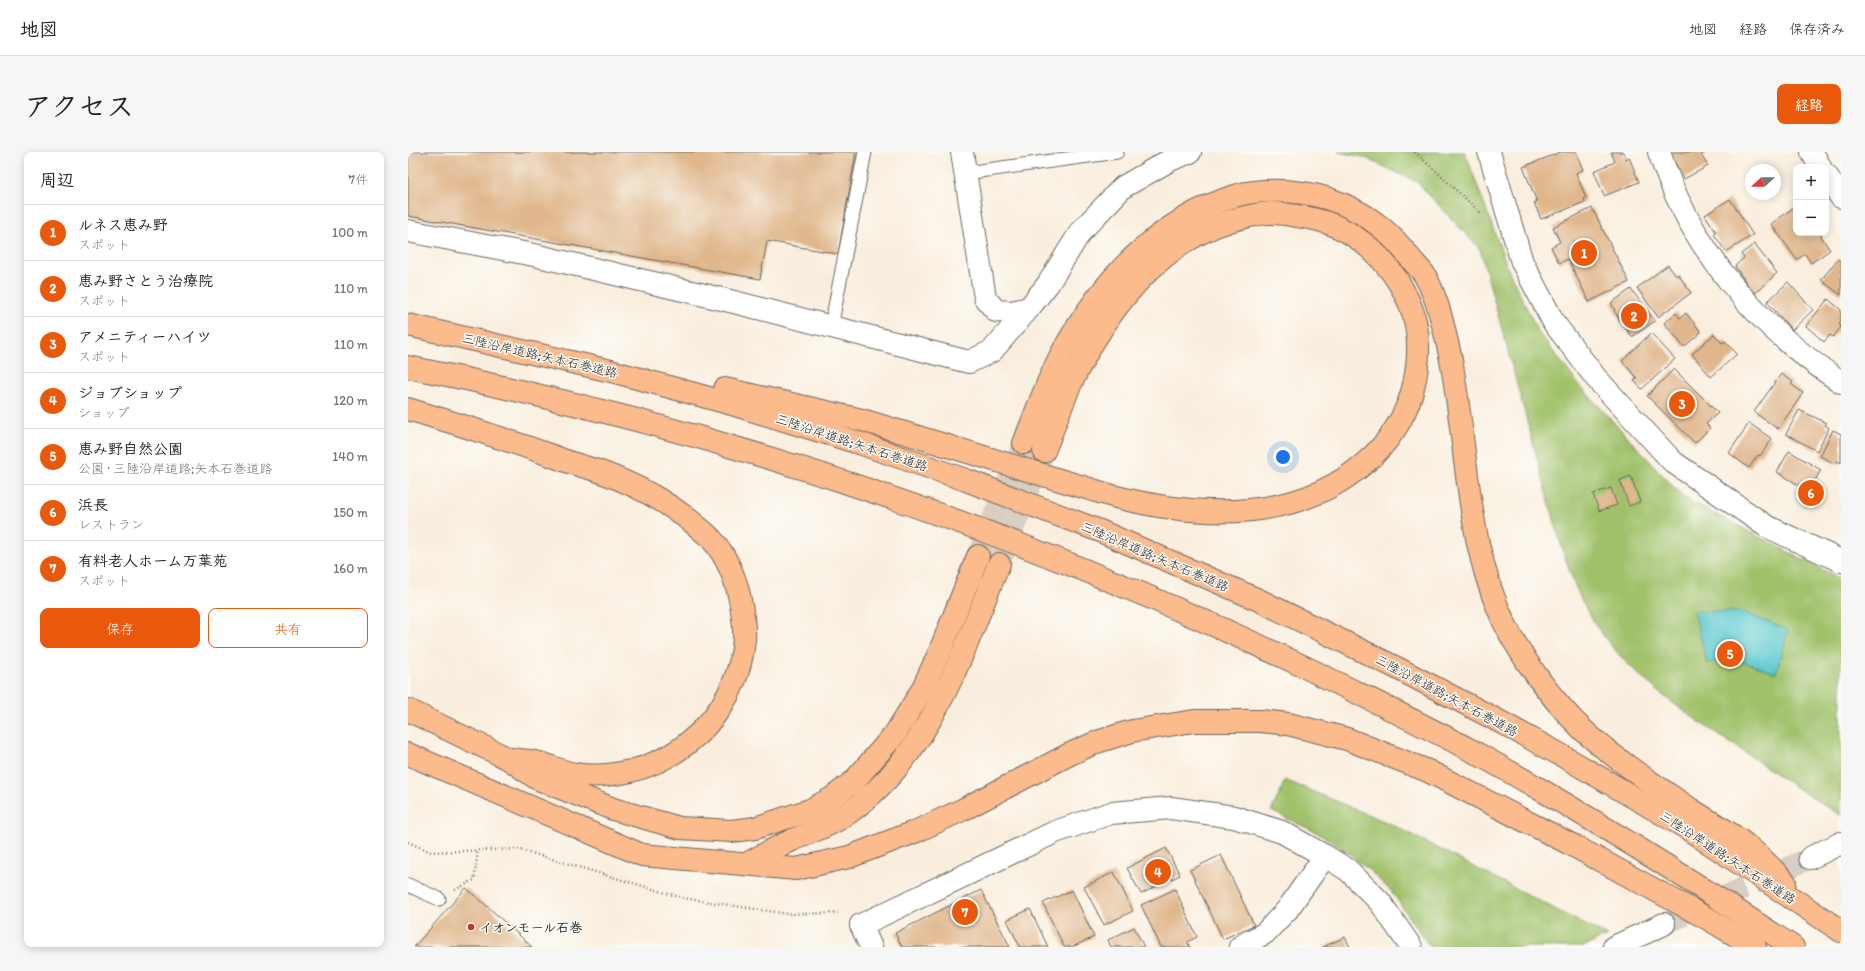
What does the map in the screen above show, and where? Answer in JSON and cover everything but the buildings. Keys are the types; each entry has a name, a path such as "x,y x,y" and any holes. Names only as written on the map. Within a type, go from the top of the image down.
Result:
{"highway":[{"path":"1024,443 1061,355 1102,290 1134,256 1159,234 1195,212 1214,203 1242,194 1298,192 1326,197 1355,210 1382,227 1404,249 1424,274 1437,305 1454,378 1467,483 1473,520 1483,562 1494,598 1512,638 1533,671 1556,701 1583,730 1626,765 1747,845 1833,925"},
{"path":"611,371 736,391 862,420 1116,498 1151,506 1231,512 1261,510 1288,504 1322,492 1352,474 1376,453 1395,430 1408,405 1417,370 1418,351 1416,325 1409,303 1395,276 1376,254 1350,233 1324,220 1269,213 1220,224 1189,239 1163,256 1140,279 1116,309 1073,380 1044,451"},
{"name":"三陸沿岸道路;矢本石巻道路","path":"408,325 611,371 736,405 862,444 966,480 1100,531 1261,601 1397,668 1561,755 1688,829 1833,925"},
{"path":"408,367 607,412 737,448 859,485 951,518 1084,569 1238,635 1377,702 1475,753 1666,864 1793,947"},
{"path":"408,409 482,430 601,472 658,498 707,534 722,555 736,582 742,610 744,639 737,675 723,706 703,731 683,746 657,762 631,771 601,775 574,774 537,762 509,759"},
{"path":"408,710 509,759 536,778 613,809 680,828 732,830 755,828 810,810 832,798 854,781 895,734 922,690 940,651 978,556"},
{"path":"746,864 787,842 846,815 869,798 889,779 909,754 940,701 957,666 999,564"},
{"path":"408,754 642,855 796,869 826,863 877,848 964,809 1070,754 1097,742 1132,731 1194,721 1261,721 1288,724 1325,732 1347,739 1428,771 1574,846 1710,920 1755,947"}],"street":[{"path":"408,231 534,255 730,301 969,362 992,351 1048,284 1081,231 1123,187 1170,160 1190,152"},
{"path":"1489,152 1522,262 1554,323 1596,378 1673,462 1766,526 1841,561"},
{"path":"1659,152 1666,172 1696,234 1713,261 1731,285 1750,307 1797,352 1841,382"},
{"path":"1812,152 1818,164"},
{"path":"964,162 985,298 996,311 1012,312 1029,308"},
{"path":"1829,180 1841,197"},
{"path":"871,947 861,925 1055,832 1111,813 1170,808 1234,818 1282,832 1325,856 1348,870 1380,902 1411,947"},
{"path":"1810,858 1841,843"},
{"path":"1240,947 1265,933 1287,910 1325,856"},
{"path":"1614,947 1664,924"}],"lane":[{"path":"831,327 865,152"},
{"path":"964,162 1117,152"},
{"path":"408,885 439,899"}],"path":[{"path":"1415,152 1488,218"},
{"path":"408,842 431,852 518,849 683,898 788,914 838,913"},
{"path":"439,899 474,880 478,850"}],"green space":[{"path":"1338,152 1465,152 1508,269 1538,332 1580,386 1684,498 1841,579 1841,815 1818,802 1684,711 1641,676 1621,657 1604,636 1584,605 1575,586 1565,557 1480,249 1417,182 1363,157"},
{"path":"1285,780 1391,824 1607,936 1583,947 1430,947 1392,892 1369,870 1347,852 1316,832 1271,811"}],"water":[{"path":"1694,611 1742,612 1788,630 1776,673 1738,660 1707,663"}],"tunnel":[{"path":"978,556 1024,443"},
{"path":"999,564 1044,451"},
{"path":"1664,924 1810,858"}],"place":[{"name":"ルネス恵み野","path":"1584,253"},
{"name":"恵み野さとう治療院","path":"1634,316"},
{"name":"アメニティーハイツ","path":"1682,404"},
{"name":"浜長","path":"1811,493"},
{"name":"恵み野自然公園","path":"1730,654"},
{"name":"ジョブショップ","path":"1158,872"},
{"name":"有料老人ホーム万葉苑","path":"965,912"},
{"name":"イオンモール石巻","path":"471,927"}]}
